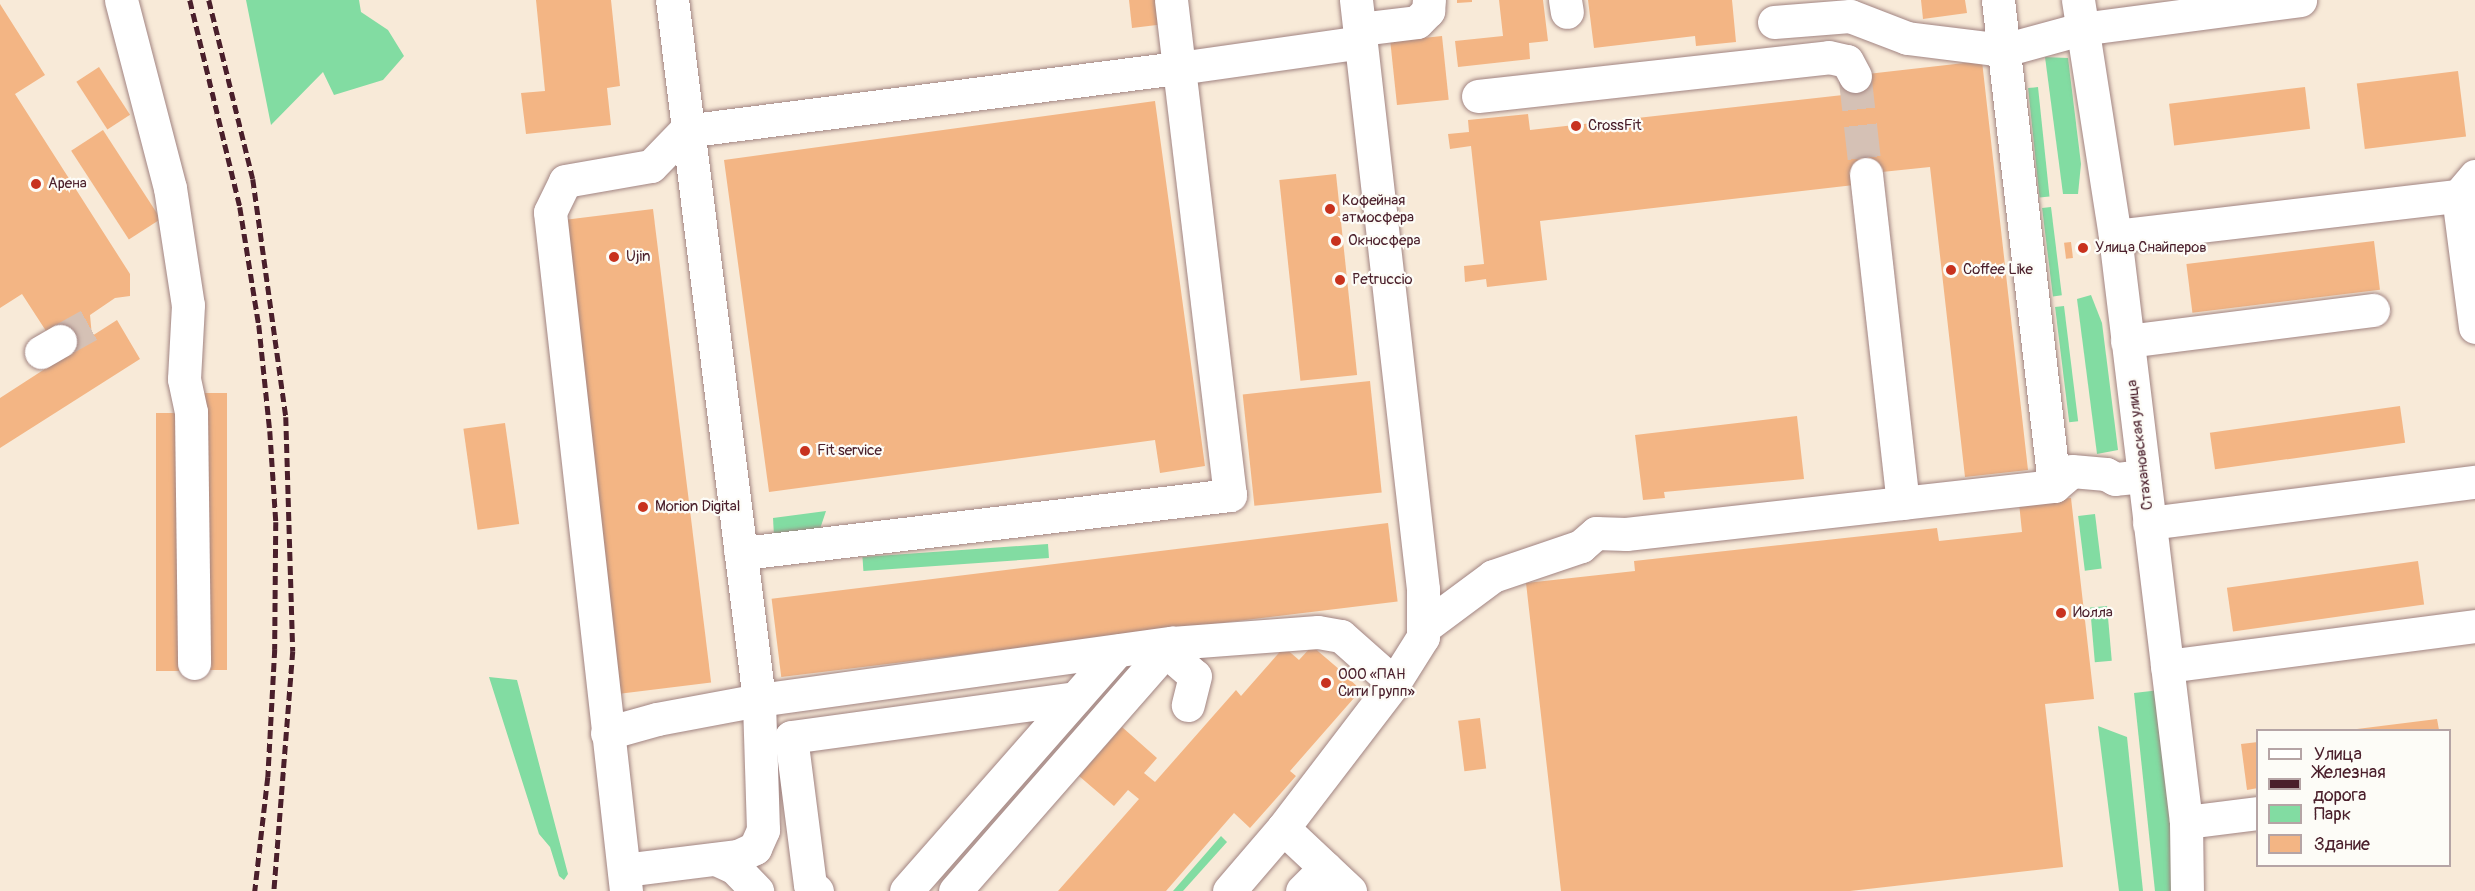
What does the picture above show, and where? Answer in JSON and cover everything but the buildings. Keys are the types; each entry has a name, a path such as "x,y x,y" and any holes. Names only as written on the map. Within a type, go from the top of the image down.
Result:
{"street":[{"path":"121,0 170,188 188,305 184,379 191,412 194,663"},
{"path":"672,0 685,131 759,700 763,742 761,841 747,853 625,881 550,212 565,181 651,166 685,131 1179,68 1359,24 1417,22 1428,11 1429,0"},
{"path":"740,553 1230,495 1171,0"},
{"path":"1889,0 1892,33"},
{"path":"1998,0 2054,486"},
{"path":"1778,63 1772,11 1850,16 1892,33 2004,50 2080,14 2300,0"},
{"name":"Стахановская улица","path":"2080,14 2115,236 2186,822 2187,891"},
{"path":"1229,891 1283,828 1394,683 1418,649 1423,628 1423,589 1359,24"},
{"path":"1478,96 1836,57 1852,65 1855,76"},
{"path":"1866,174 1904,503"},
{"path":"2115,236 2466,186 2475,327"},
{"path":"2127,341 2373,310"},
{"path":"1423,628 1493,576 1581,546 1596,533 1626,534 2054,486 2072,471 2106,474 2115,479 2144,476"},
{"path":"2149,523 2475,482"},
{"path":"2167,666 2475,626"},
{"path":"607,733 657,719 759,700 895,681 1117,651 1334,633 1394,683"},
{"path":"1169,647 1194,676 1188,705"},
{"path":"955,891 1169,647"},
{"path":"906,891 1117,651"},
{"path":"895,681 899,722"},
{"path":"817,891 810,885 791,736 1075,698"},
{"path":"2186,822 2256,813"},
{"path":"1283,828 1350,891"},
{"path":"954,837 982,860"},
{"path":"716,859 735,868 757,891"},
{"path":"1302,891 1325,868"}],"green space":[{"path":"246,0 359,0 361,12 388,30 404,56 383,80 334,95 323,72 271,125"},
{"path":"2045,57 2068,58 2081,164 2078,194 2063,194"},
{"path":"2038,87 2049,196 2040,197 2028,88"},
{"path":"2051,207 2062,295 2053,296 2042,208"},
{"path":"2091,295 2102,323 2118,450 2097,454 2077,299"},
{"path":"2064,306 2078,421 2069,422 2055,307"},
{"path":"826,511 819,532 774,536 773,518"},
{"path":"2095,514 2102,569 2085,571 2078,516"},
{"path":"1048,544 1049,558 863,571 862,557"},
{"path":"2107,606 2112,661 2095,662 2090,607"},
{"path":"489,677 517,680 568,874 564,880 559,876 550,847 539,834"},
{"path":"2160,690 2175,891 2155,891 2134,693"},
{"path":"2098,726 2127,737 2143,891 2119,891"},
{"path":"1221,836 1227,842 1183,891 1173,891"}],"tunnel":[{"path":"1855,76 1866,174"},
{"path":"60,341 91,324"}],"railway":[{"path":"190,0 240,207 259,325 270,431 276,522 275,649 268,777 255,891"},
{"path":"209,0 253,179 286,417 293,651 274,891"}],"place":[{"name":"CrossFit","path":"1576,126"},
{"name":"Арена","path":"36,184"},
{"name":"Кофейная атмосфера","path":"1330,209"},
{"name":"Окносфера","path":"1336,241"},
{"name":"Улица Снайперов","path":"2083,248"},
{"name":"Ujin","path":"614,257"},
{"name":"Coffee Like","path":"1951,270"},
{"name":"Petruccio","path":"1340,280"},
{"name":"Fit service","path":"805,451"},
{"name":"Morion Digital","path":"643,507"},
{"name":"Иолла","path":"2061,613"},
{"name":"ООО «ПАН Сити Групп»","path":"1326,683"}]}
